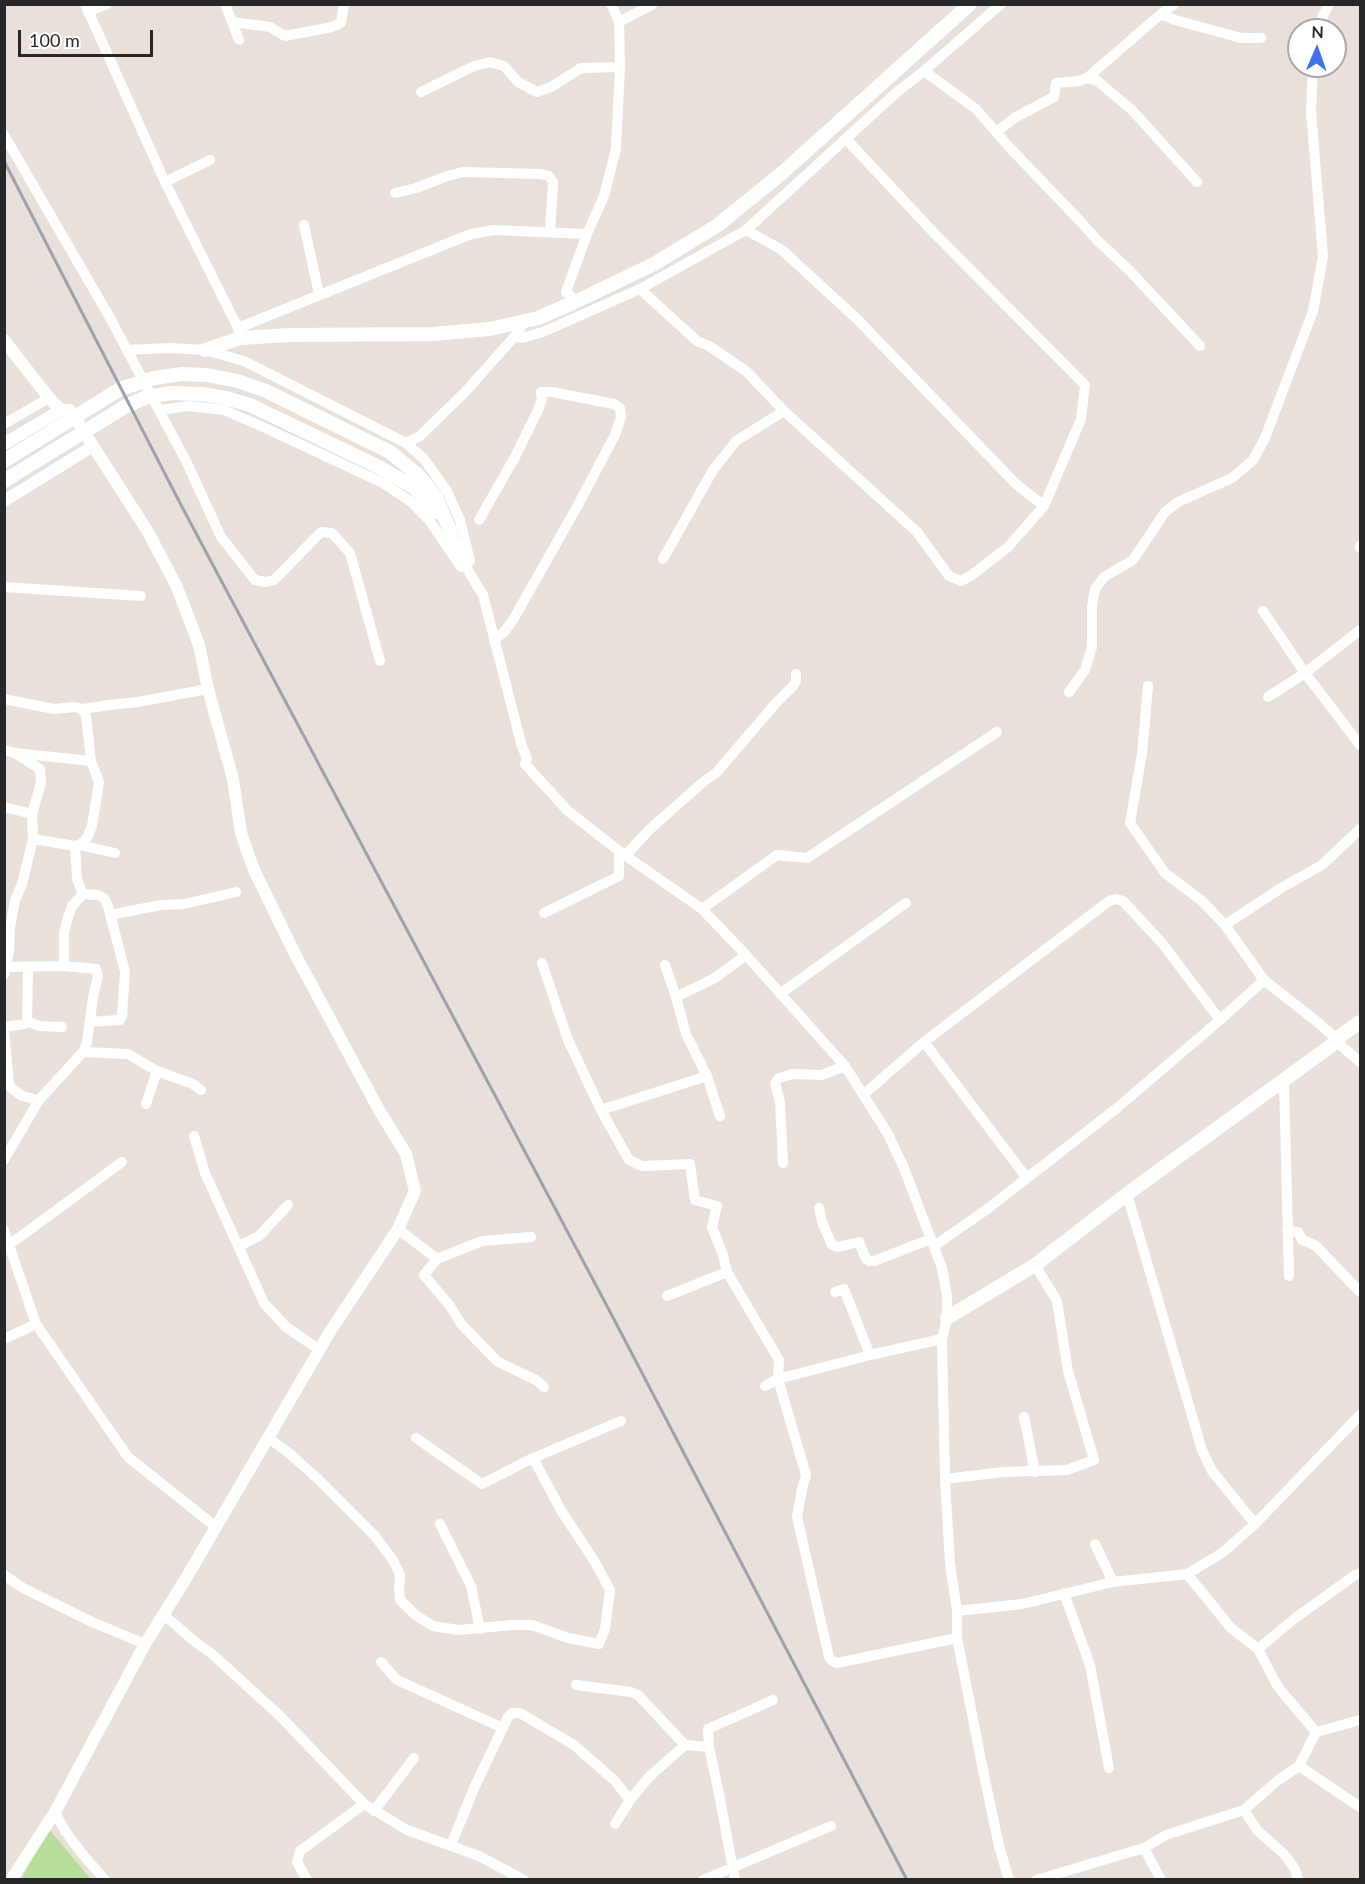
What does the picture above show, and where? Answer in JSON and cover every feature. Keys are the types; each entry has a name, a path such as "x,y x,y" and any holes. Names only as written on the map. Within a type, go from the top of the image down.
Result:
{"main road":[{"path":"205,350 239,333 433,334 489,329 524,322 577,301 654,264 733,214 782,173 970,4"},
{"path":"4,461 120,389 154,378 182,374 238,381 266,391 390,452 418,475 436,497 451,533"},
{"path":"4,482 126,406 147,397 171,393 201,394 250,405 379,467 415,488 451,533"},
{"path":"947,1318 1035,1265 1360,1022"}],"street":[{"path":"107,4 86,8 165,182 239,333 319,294 471,234 492,230 587,234"},
{"path":"225,4 239,40"},
{"path":"231,21 270,27 285,36 332,27 341,22 344,4"},
{"path":"577,301 566,292 587,234 604,196 616,149 620,67 619,22 611,4"},
{"path":"619,22 653,4"},
{"path":"516,336 522,338 543,332 640,289 746,230 897,92 1001,4"},
{"path":"996,132 1016,117 1054,97 1056,83 1079,81 1093,76 1174,4"},
{"path":"1322,18 1329,4"},
{"path":"1161,14 1241,38 1262,38"},
{"path":"421,92 474,66 490,62 504,66 518,82 537,92 551,87 581,68 620,67"},
{"path":"924,71 976,109 1097,240 1130,271 1200,346"},
{"path":"1093,76 1132,110 1197,182"},
{"path":"1069,693 1085,670 1092,647 1093,597 1095,589 1104,577 1133,560 1165,512 1178,502 1232,478 1253,460 1265,438 1313,310 1323,257 1311,111 1312,78"},
{"path":"4,135 81,265 127,350 187,463 221,537 255,580 266,582 274,580 321,532 332,533 350,553 380,661"},
{"path":"640,289 697,341 709,346 746,371 784,411 917,532 950,576 961,581 972,576 1008,547 1044,506 1081,419 1085,385 935,234 846,139"},
{"path":"165,182 210,160"},
{"path":"394,194 463,172 541,174 549,176 553,182 550,231"},
{"path":"304,225 319,294"},
{"path":"746,230 782,250 857,319 1016,484 1044,506"},
{"path":"406,443 420,436 466,391 516,336 524,322"},
{"path":"4,340 49,398 62,410"},
{"path":"127,350 169,348 205,350 244,361 406,443 424,459 447,491 460,520 467,554 483,595 527,759 525,764 568,810 622,853 702,909 845,1066 864,1094 895,1148 932,1242 944,1280 947,1318 942,1339 945,1479 950,1564 957,1611 957,1638 999,1846 1009,1880"},
{"path":"479,520 533,420 542,399 541,392 614,404 620,408 621,417 615,435 578,506 513,620 494,640"},
{"path":"4,424 49,398"},
{"path":"159,410 189,406 224,410 383,483 410,501 429,520 483,595"},
{"path":"4,444 62,410 70,410 148,532 176,585 199,645 208,689 233,779 241,833 254,870 295,954 379,1110 406,1154 415,1191 398,1229 331,1330 267,1437 145,1644 55,1812 11,1880"},
{"path":"663,560 713,470 736,441 784,411"},
{"path":"4,501 93,446"},
{"path":"451,533 470,574 483,595"},
{"path":"4,588 141,596"},
{"path":"1263,611 1305,673 1360,745"},
{"path":"1268,698 1305,673 1360,630"},
{"path":"544,913 619,876 622,853 703,782 716,774 793,686 796,674"},
{"path":"1148,686 1142,754 1130,823 1165,873 1202,901 1225,925 1264,980 1320,1024 1360,1062"},
{"path":"82,710 208,689"},
{"path":"4,699 54,709 75,707 82,710 86,716 91,761 99,782 92,826 87,838 78,846 76,873 83,894"},
{"path":"702,909 777,855 807,858 997,732"},
{"path":"10,752 91,761"},
{"path":"4,1160 39,1100 83,1052 87,1042 98,976 96,969 64,966 28,967 5,971 9,952 10,927 33,839 32,814 41,783 40,768 10,752"},
{"path":"4,807 32,814"},
{"path":"1225,925 1281,888 1322,866 1360,829"},
{"path":"33,839 115,853"},
{"path":"110,915 161,905 184,904 236,892"},
{"path":"83,894 104,898 125,972 120,1020 90,1022"},
{"path":"64,966 64,933 68,917 72,906 83,894"},
{"path":"864,1094 924,1042 1108,901 1116,899 1123,901 1162,943 1221,1020"},
{"path":"780,994 906,903"},
{"path":"676,997 715,978 746,955"},
{"path":"542,963 568,1040 601,1110 629,1160 642,1166 690,1164 695,1200 717,1206 712,1227 727,1272 779,1360 778,1379 806,1475 797,1517 829,1657 837,1663 957,1638"},
{"path":"665,965 686,1034 707,1076 720,1116"},
{"path":"27,1021 28,967"},
{"path":"819,1208 822,1222 832,1245 838,1247 859,1242 866,1259 870,1261 932,1242 986,1210 1117,1108 1221,1020 1264,980"},
{"path":"27,1021 25,1024 4,1027 9,1086 22,1096 39,1100"},
{"path":"27,1021 39,1026 62,1027"},
{"path":"924,1042 1026,1177"},
{"path":"83,1052 128,1054 157,1071 193,1084 201,1090"},
{"path":"783,1163 780,1102 775,1083 779,1078 793,1074 822,1075 845,1066"},
{"path":"146,1104 157,1071"},
{"path":"601,1110 707,1076"},
{"path":"1284,1080 1289,1276"},
{"path":"194,1136 205,1173 264,1303 286,1327 320,1350"},
{"path":"9,1245 122,1162"},
{"path":"1128,1194 1202,1450 1212,1471 1255,1524"},
{"path":"239,1246 260,1236 288,1205"},
{"path":"398,1229 437,1259"},
{"path":"4,1230 36,1324 128,1457 216,1527"},
{"path":"1287,1231 1298,1232 1302,1240 1315,1245 1360,1292"},
{"path":"531,1237 482,1241 437,1259 424,1275 450,1306 460,1324 498,1362 536,1380 544,1387"},
{"path":"945,1479 1003,1472 1067,1470 1094,1460 1068,1371 1057,1301 1035,1265"},
{"path":"667,1296 727,1272"},
{"path":"835,1292 844,1289 870,1355"},
{"path":"4,1339 36,1324"},
{"path":"765,1386 778,1379 942,1339"},
{"path":"957,1611 1022,1604 1113,1582 1187,1574 1222,1553 1255,1524 1360,1415"},
{"path":"1024,1417 1035,1472"},
{"path":"416,1438 482,1484 533,1458 621,1421"},
{"path":"267,1437 318,1479 374,1535 393,1560 400,1575 400,1600 417,1616 433,1626 458,1630 532,1625 568,1638 599,1644 603,1638 610,1590 595,1562 562,1512 533,1458"},
{"path":"440,1524 471,1586 480,1629"},
{"path":"1095,1544 1113,1582"},
{"path":"1187,1574 1231,1628 1258,1649 1278,1687 1316,1732"},
{"path":"1258,1649 1294,1619 1355,1575 1360,1574"},
{"path":"4,1575 22,1588 42,1598 145,1644"},
{"path":"1064,1593 1090,1665 1109,1768"},
{"path":"164,1615 211,1653 280,1716 364,1804 407,1830 478,1856 524,1880"},
{"path":"381,1662 397,1680 503,1728"},
{"path":"576,1685 631,1692 638,1695 684,1745 709,1747"},
{"path":"735,1880 709,1747 708,1729 773,1700"},
{"path":"451,1845 476,1786 512,1713 520,1713 564,1738 615,1781 630,1800"},
{"path":"1036,1880 1144,1848 1166,1835 1244,1809 1299,1766 1316,1732 1360,1720"},
{"path":"615,1824 630,1800 658,1768 684,1745"},
{"path":"374,1811 414,1758"},
{"path":"1299,1766 1360,1807"},
{"path":"307,1880 297,1862 300,1851 364,1804"},
{"path":"1244,1809 1257,1830 1284,1854 1295,1869 1298,1880"},
{"path":"55,1812 65,1831 105,1880"},
{"path":"703,1880 831,1826"},
{"path":"1144,1848 1161,1880"}],"green space":[{"path":"48,1828 91,1879 21,1880"}],"railway":[{"path":"4,161 181,505 607,1306 907,1880"}]}
